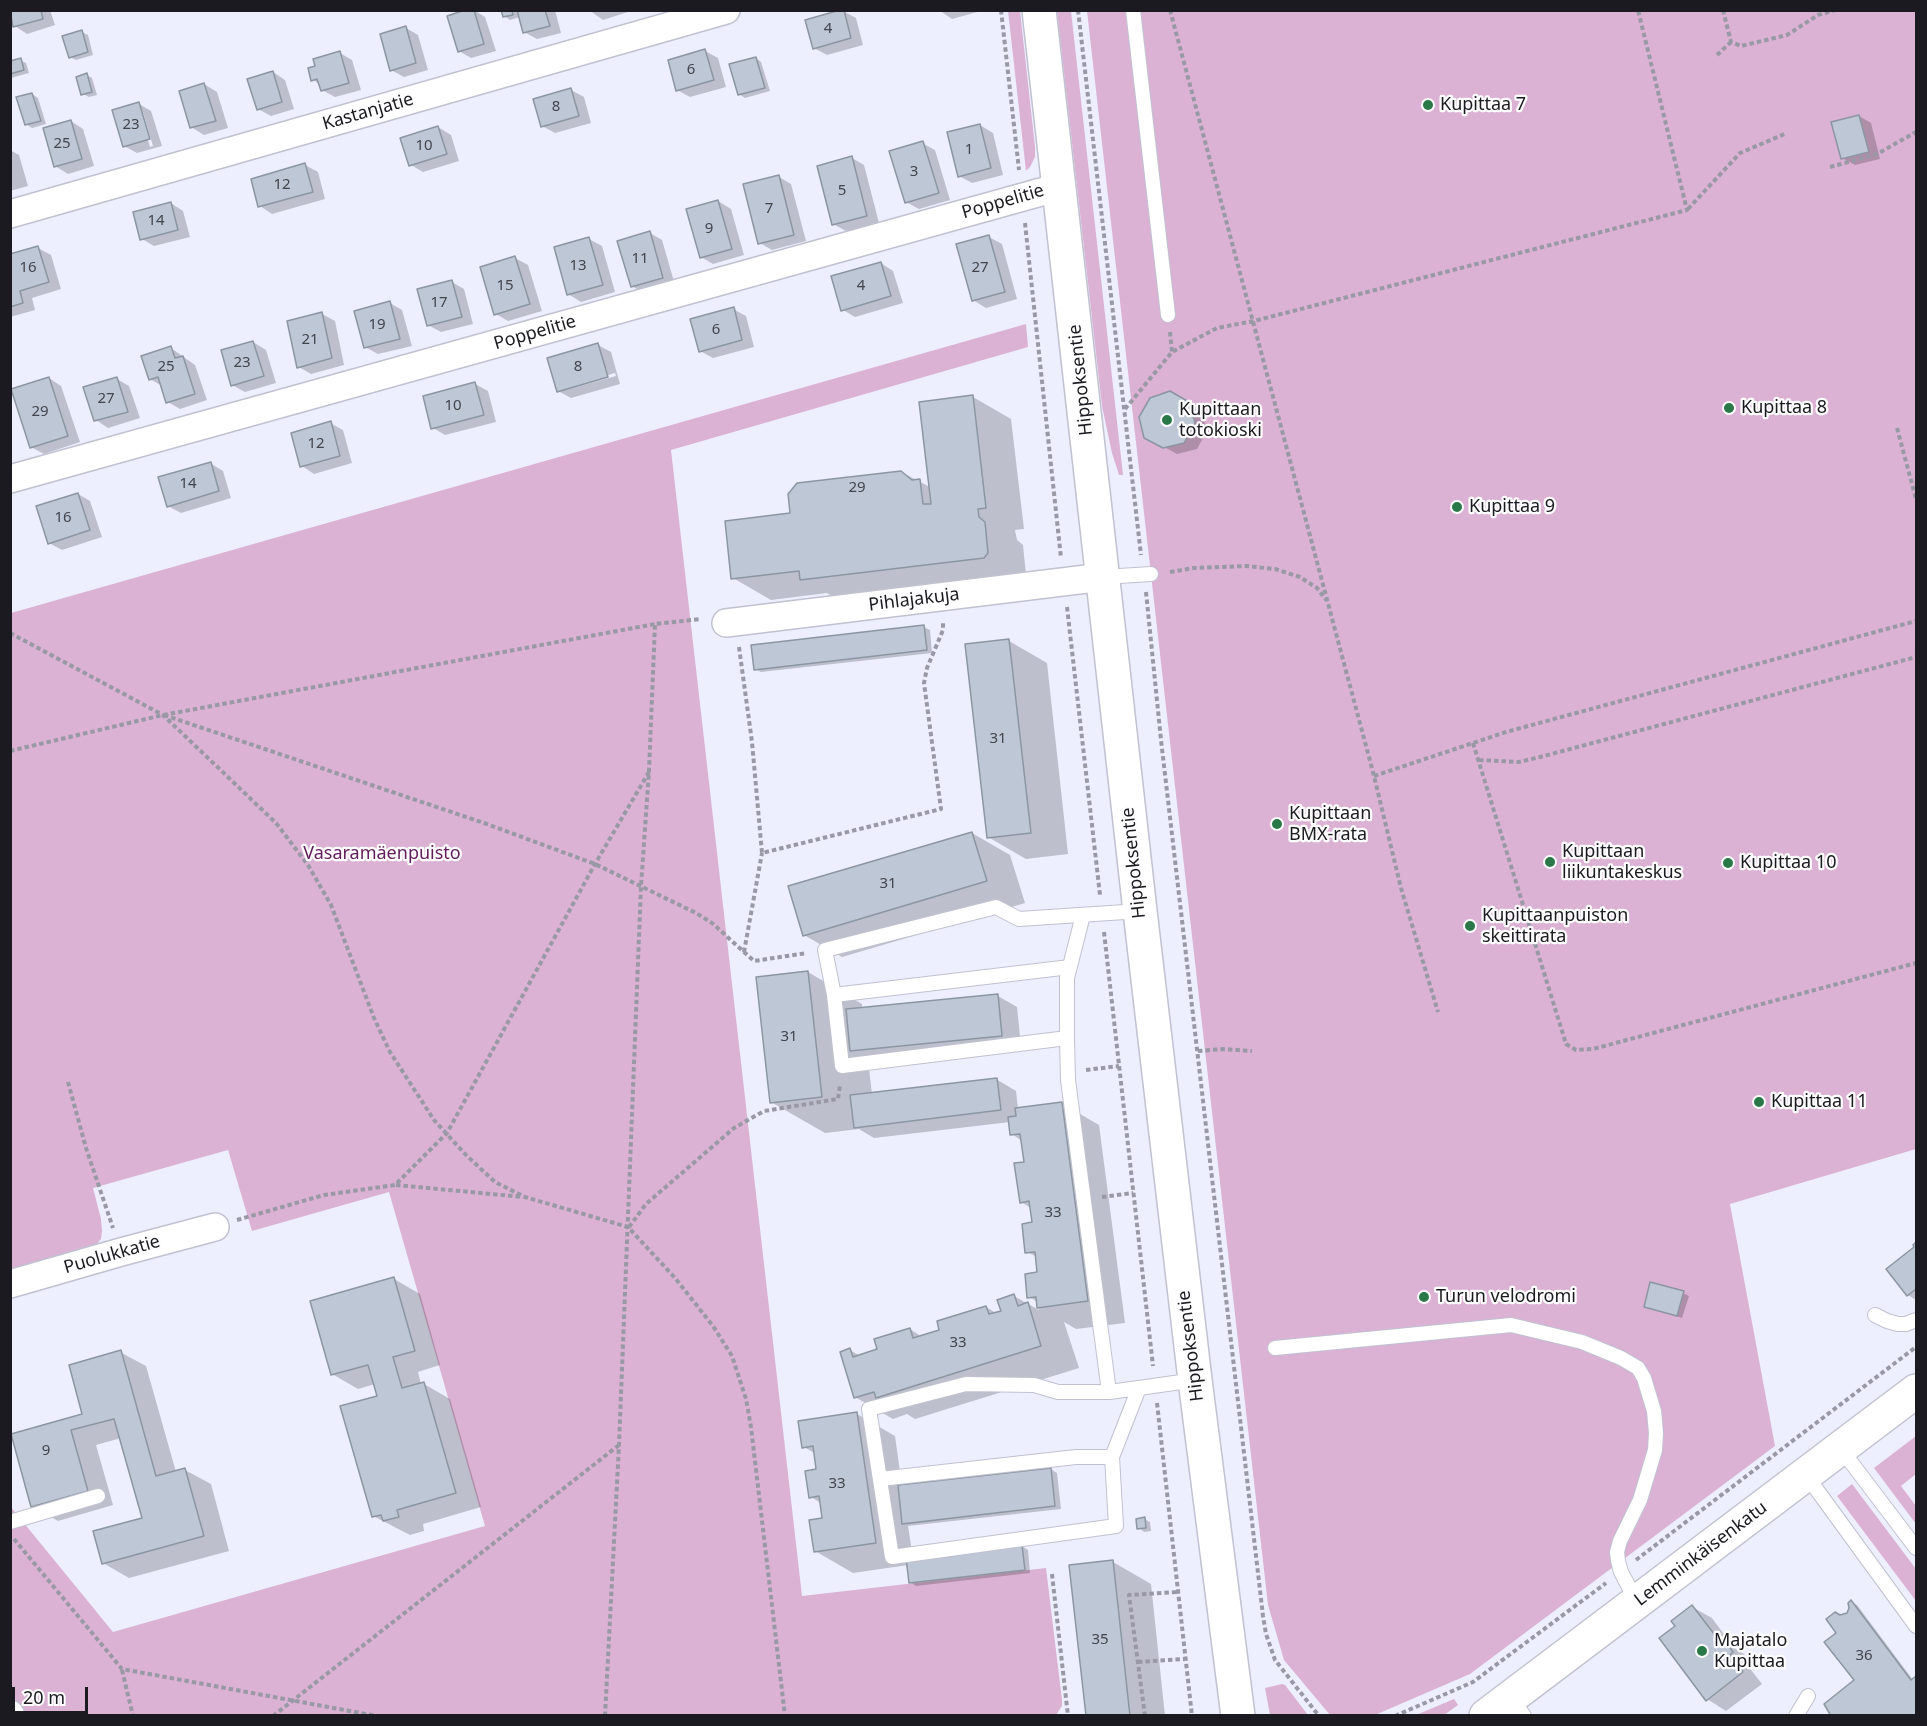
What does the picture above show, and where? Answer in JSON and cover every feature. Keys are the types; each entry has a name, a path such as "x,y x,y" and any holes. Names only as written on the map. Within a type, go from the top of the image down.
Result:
{"street":[{"name":"Kastanjatie","path":"10,214 726,10"},
{"name":"Hippoksentie","path":"1039,10 1140,911 1237,1715"},
{"name":"Poppelitie","path":"10,479 1059,187"},
{"name":"Pihlajakuja","path":"731,623 1103,577"},
{"name":"Puolukkatie","path":"10,1284 215,1227"},
{"name":"Lemminkäisenkatu","path":"1507,1710 1637,1602 1917,1391"}],"lane":[{"path":"1133,10 1168,315"},
{"path":"1103,577 1147,574"},
{"path":"1067,1038 842,1066 834,995 825,950 996,907 1019,919 1140,911"},
{"path":"1083,915 1067,978 1068,1071 1109,1392"},
{"path":"834,995 1070,967"},
{"path":"1875,1315 1887,1322 1898,1324 1917,1320"},
{"path":"1275,1348 1511,1325 1582,1342 1621,1358 1638,1368 1644,1378 1654,1411 1655,1450 1640,1500 1620,1540 1618,1562 1637,1602"},
{"path":"1139,1388 1112,1458 1116,1526 892,1557 869,1409 966,1384 1034,1385 1058,1392 1109,1392 1195,1380"},
{"path":"1841,1449 1917,1548"},
{"path":"880,1479 1076,1457 1112,1458"},
{"path":"1806,1475 1917,1626"},
{"path":"10,1522 98,1496"},
{"path":"1796,1716 1808,1696"}],"path":[{"path":"1001,10 1063,582 1192,1716"},
{"path":"1078,10 1125,409 1147,574 1258,1582 1266,1634 1275,1660 1319,1716"},
{"path":"1170,10 1374,776 1401,888 1437,1012"},
{"path":"1638,10 1687,210"},
{"path":"1723,10 1731,42"},
{"path":"1731,42 1741,46 1787,35 1818,15 1835,10"},
{"path":"1717,55 1731,42"},
{"path":"1830,167 1877,154 1917,132"},
{"path":"1125,409 1172,352 1217,328 1254,321 1687,210 1740,153 1787,134"},
{"path":"1897,428 1917,499"},
{"path":"1147,574 1194,568 1246,566 1275,569 1300,577 1317,588 1328,603"},
{"path":"762,853 941,809 924,683 927,668 943,630 943,597"},
{"path":"10,751 163,715 655,624 700,619 731,623 752,742 762,853 744,952"},
{"path":"1374,776 1473,743 1917,621"},
{"path":"605,1716 619,1445 641,886 649,771 655,624"},
{"path":"10,633 163,715 484,823 595,864 696,913 712,923 754,961 825,950"},
{"path":"1479,760 1520,762 1917,657"},
{"path":"163,715 276,823 308,865 331,905 374,1018 390,1052 434,1120 495,1182 525,1197 628,1227 675,1278 713,1326 732,1356 740,1377 751,1427 785,1716"},
{"path":"1473,743 1566,1044 1576,1050 1593,1049 1917,963"},
{"path":"395,1185 447,1133 595,864 649,771"},
{"path":"1198,1051 1223,1049 1252,1051"},
{"path":"628,1227 646,1204 734,1128 748,1119 764,1111 838,1099 842,1066"},
{"path":"1068,1071 1119,1066"},
{"path":"68,1082 86,1148 121,1252"},
{"path":"215,1227 324,1195 395,1185 525,1197"},
{"path":"1083,1200 1133,1193"},
{"path":"1395,1716 1473,1682 1917,1347"},
{"path":"273,1716 619,1445"},
{"path":"10,1534 122,1669 133,1716"},
{"path":"1052,1574 1068,1716"},
{"path":"1145,1716 1129,1595 1178,1592"},
{"path":"1138,1662 1185,1659"},
{"path":"122,1669 377,1716"}],"green space":[{"path":"1008,11 1020,11 1035,147 1035,157 1026,171"},
{"path":"1057,11 1071,11 1123,475 1119,475 1112,453 1102,406"},
{"name":"Kupittaan liikuntakeskus","path":"1087,11 1916,11 1916,1149 1730,1204 1775,1446 1470,1674 1375,1715 1330,1715 1284,1660 1268,1605"},
{"name":"Vasaramäenpuisto","path":"1026,324 1028,347 671,450 802,1596 1046,1568 1062,1700 1062,1706 1056,1715 20,1715 10,1682 10,1506 113,1632 485,1526 389,1192 252,1231 228,1150 93,1188 102,1231 101,1239 95,1246 11,1273 11,613"},
{"path":"1916,1436 1916,1474 1901,1486 1916,1506 1916,1524 1874,1468"},
{"path":"1852,1484 1916,1569 1916,1601 1837,1496"},
{"path":"1282,1684 1308,1715 1270,1715 1265,1688"},
{"path":"1454,1699 1458,1705 1444,1715 1416,1715"}],"building":[{"path":"10,10 41,10 43,19 13,27"},
{"path":"465,10 474,10 484,44 458,52 447,16"},
{"path":"501,10 512,10 513,15 503,17"},
{"path":"517,10 545,10 550,26 523,33"},
{"path":"844,10 851,38 813,49 805,20"},
{"path":"406,26 416,63 390,71 380,34"},
{"path":"82,30 88,52 69,58 62,36"},
{"path":"705,49 714,80 676,91 668,60"},
{"path":"340,51 349,83 321,91 317,79 311,81 308,68 315,66 313,59"},
{"path":"756,57 765,88 738,95 729,64"},
{"path":"21,58 24,70 10,74 10,61"},
{"path":"273,71 282,102 257,110 247,79"},
{"path":"87,73 92,92 81,95 76,77"},
{"path":"204,83 216,121 190,128 179,91"},
{"path":"571,88 579,116 541,127 533,99"},
{"path":"32,93 41,121 25,125 16,97"},
{"path":"139,102 150,139 123,147 112,110"},
{"path":"1859,115 1869,152 1841,159 1831,122"},
{"path":"71,120 82,159 54,167 43,128"},
{"path":"980,124 991,168 958,177 947,132"},
{"path":"438,126 447,154 409,166 400,138"},
{"path":"923,141 939,193 905,203 889,151"},
{"path":"852,156 867,216 832,225 817,166"},
{"path":"305,163 313,192 258,207 251,179"},
{"path":"779,175 794,235 758,244 743,184"},
{"path":"718,200 732,249 700,258 686,209"},
{"path":"171,202 178,230 140,240 133,212"},
{"path":"650,231 663,278 631,287 617,241"},
{"path":"989,235 1005,292 972,301 956,244"},
{"path":"589,237 603,285 567,295 554,247"},
{"path":"38,246 49,282 20,291 23,303 10,307 10,254"},
{"path":"515,256 530,304 494,315 480,267"},
{"path":"881,262 891,296 841,311 831,276"},
{"path":"452,280 462,317 427,326 417,289"},
{"path":"390,301 400,339 364,348 354,311"},
{"path":"734,307 742,340 699,352 690,319"},
{"path":"322,312 332,358 297,368 287,321"},
{"path":"253,341 264,376 231,386 221,350"},
{"path":"598,343 608,377 557,392 547,358"},
{"path":"171,346 175,358 183,356 195,394 166,403 158,377 149,380 141,356"},
{"path":"49,377 68,436 30,448 11,389"},
{"path":"117,377 128,412 94,421 83,387"},
{"path":"475,382 484,415 431,429 423,396"},
{"name":"Kupittaan totokioski","path":"1170,391 1189,402 1195,423 1184,443 1163,448 1144,438 1139,417 1150,398"},
{"path":"973,395 986,508 978,509 979,517 985,522 988,553 984,558 800,580 799,571 731,579 725,521 790,513 788,494 797,483 901,471 912,480 920,479 923,504 931,504 919,402"},
{"path":"331,421 340,456 300,467 291,433"},
{"path":"211,462 219,491 167,507 158,477"},
{"path":"78,493 90,530 48,544 36,506"},
{"path":"924,625 927,650 754,670 751,645"},
{"path":"1009,639 1031,833 987,838 965,644"},
{"path":"972,832 987,881 803,936 788,886"},
{"path":"808,971 822,1097 770,1103 756,977"},
{"path":"998,994 1002,1036 850,1051 846,1009"},
{"path":"997,1078 1001,1110 854,1128 850,1095"},
{"path":"1062,1102 1088,1301 1037,1308 1036,1297 1027,1298 1025,1274 1037,1272 1035,1252 1025,1253 1022,1224 1032,1222 1029,1201 1020,1203 1014,1163 1024,1162 1020,1134 1010,1135 1008,1117 1016,1116 1015,1108"},
{"path":"1916,1242 1916,1289 1907,1296 1886,1269 1914,1247"},
{"path":"394,1277 415,1351 393,1357 402,1388 424,1382 456,1493 397,1510 399,1517 383,1521 381,1515 372,1517 340,1406 377,1396 368,1365 331,1375 310,1301"},
{"path":"1650,1282 1684,1291 1677,1316 1644,1307"},
{"path":"1014,1294 1018,1306 1028,1302 1041,1346 876,1398 874,1392 854,1398 840,1352 850,1348 853,1357 877,1349 874,1339 910,1328 913,1338 939,1330 937,1321 986,1306 989,1314 1001,1311 997,1300"},
{"path":"121,1350 156,1476 185,1468 204,1536 102,1564 93,1531 142,1518 114,1419 71,1430 88,1491 31,1507 11,1434 82,1414 69,1365"},
{"path":"857,1412 876,1543 814,1552 809,1520 822,1518 819,1496 809,1498 805,1471 816,1469 813,1446 802,1448 798,1421"},
{"path":"1051,1468 1055,1506 902,1524 898,1485"},
{"path":"1145,1517 1146,1528 1137,1529 1136,1519"},
{"path":"1022,1545 1025,1570 909,1583 906,1558"},
{"path":"1113,1560 1130,1716 1086,1716 1069,1565"},
{"path":"1851,1600 1911,1680 1916,1676 1916,1716 1831,1716 1824,1704 1854,1680 1824,1642 1836,1633 1826,1619 1835,1612 1840,1615 1847,1613 1848,1603"},
{"path":"1692,1605 1721,1643 1725,1641 1733,1652 1730,1655 1743,1672 1706,1701 1659,1638 1675,1626 1671,1621"}],"place":[{"name":"Kupittaa 7","path":"1428,105"},
{"name":"Kupittaa 8","path":"1729,408"},
{"name":"Kupittaan totokioski","path":"1167,420"},
{"name":"Kupittaa 9","path":"1457,507"},
{"name":"Kupittaan BMX-rata","path":"1277,824"},
{"name":"Kupittaan liikuntakeskus","path":"1550,862"},
{"name":"Kupittaa 10","path":"1728,863"},
{"name":"Kupittaanpuiston skeittirata","path":"1470,926"},
{"name":"Kupittaa 11","path":"1759,1102"},
{"name":"Turun velodromi","path":"1424,1297"},
{"name":"Majatalo Kupittaa","path":"1702,1651"}]}
